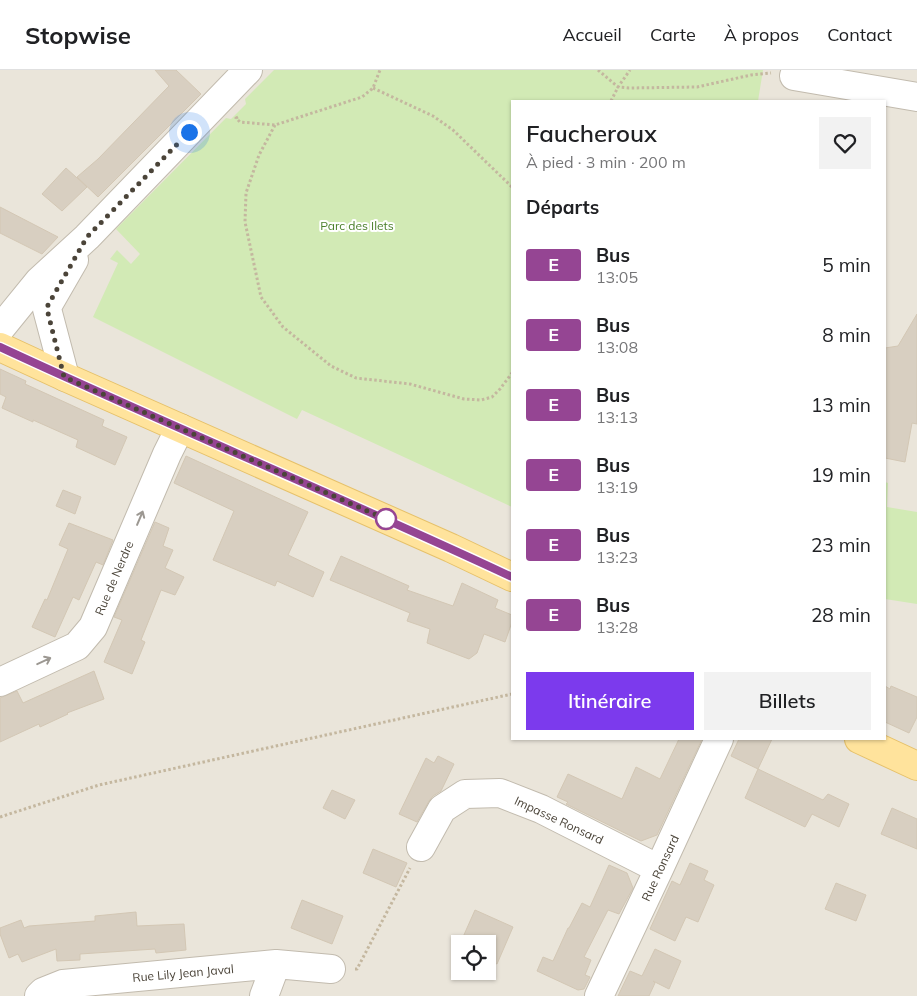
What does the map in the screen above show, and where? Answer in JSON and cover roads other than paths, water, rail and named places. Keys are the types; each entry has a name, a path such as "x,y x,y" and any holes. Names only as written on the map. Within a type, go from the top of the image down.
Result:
{"main road":[{"path":"0,347 511,577"},
{"path":"861,740 917,766"}],"street":[{"path":"0,330 39,281 87,237 248,70"},
{"path":"794,76 917,97"},
{"path":"64,377 47,309 87,237"},
{"path":"0,296 39,281"},
{"path":"0,337 19,328 47,309"},
{"name":"Rue de Nerdre","path":"0,682 77,646 93,627 180,428"},
{"name":"Rue Ronsard","path":"599,996 660,869 719,740"},
{"name":"Impasse Ronsard","path":"421,847 442,809 465,794 500,793 541,810 660,869"},
{"path":"264,996 276,964"},
{"name":"Rue Lily Jean Javal","path":"39,996 43,992 63,984 276,964 331,969"}],"park label":[{"name":"Parc des Ilets","path":"357,225"}]}
